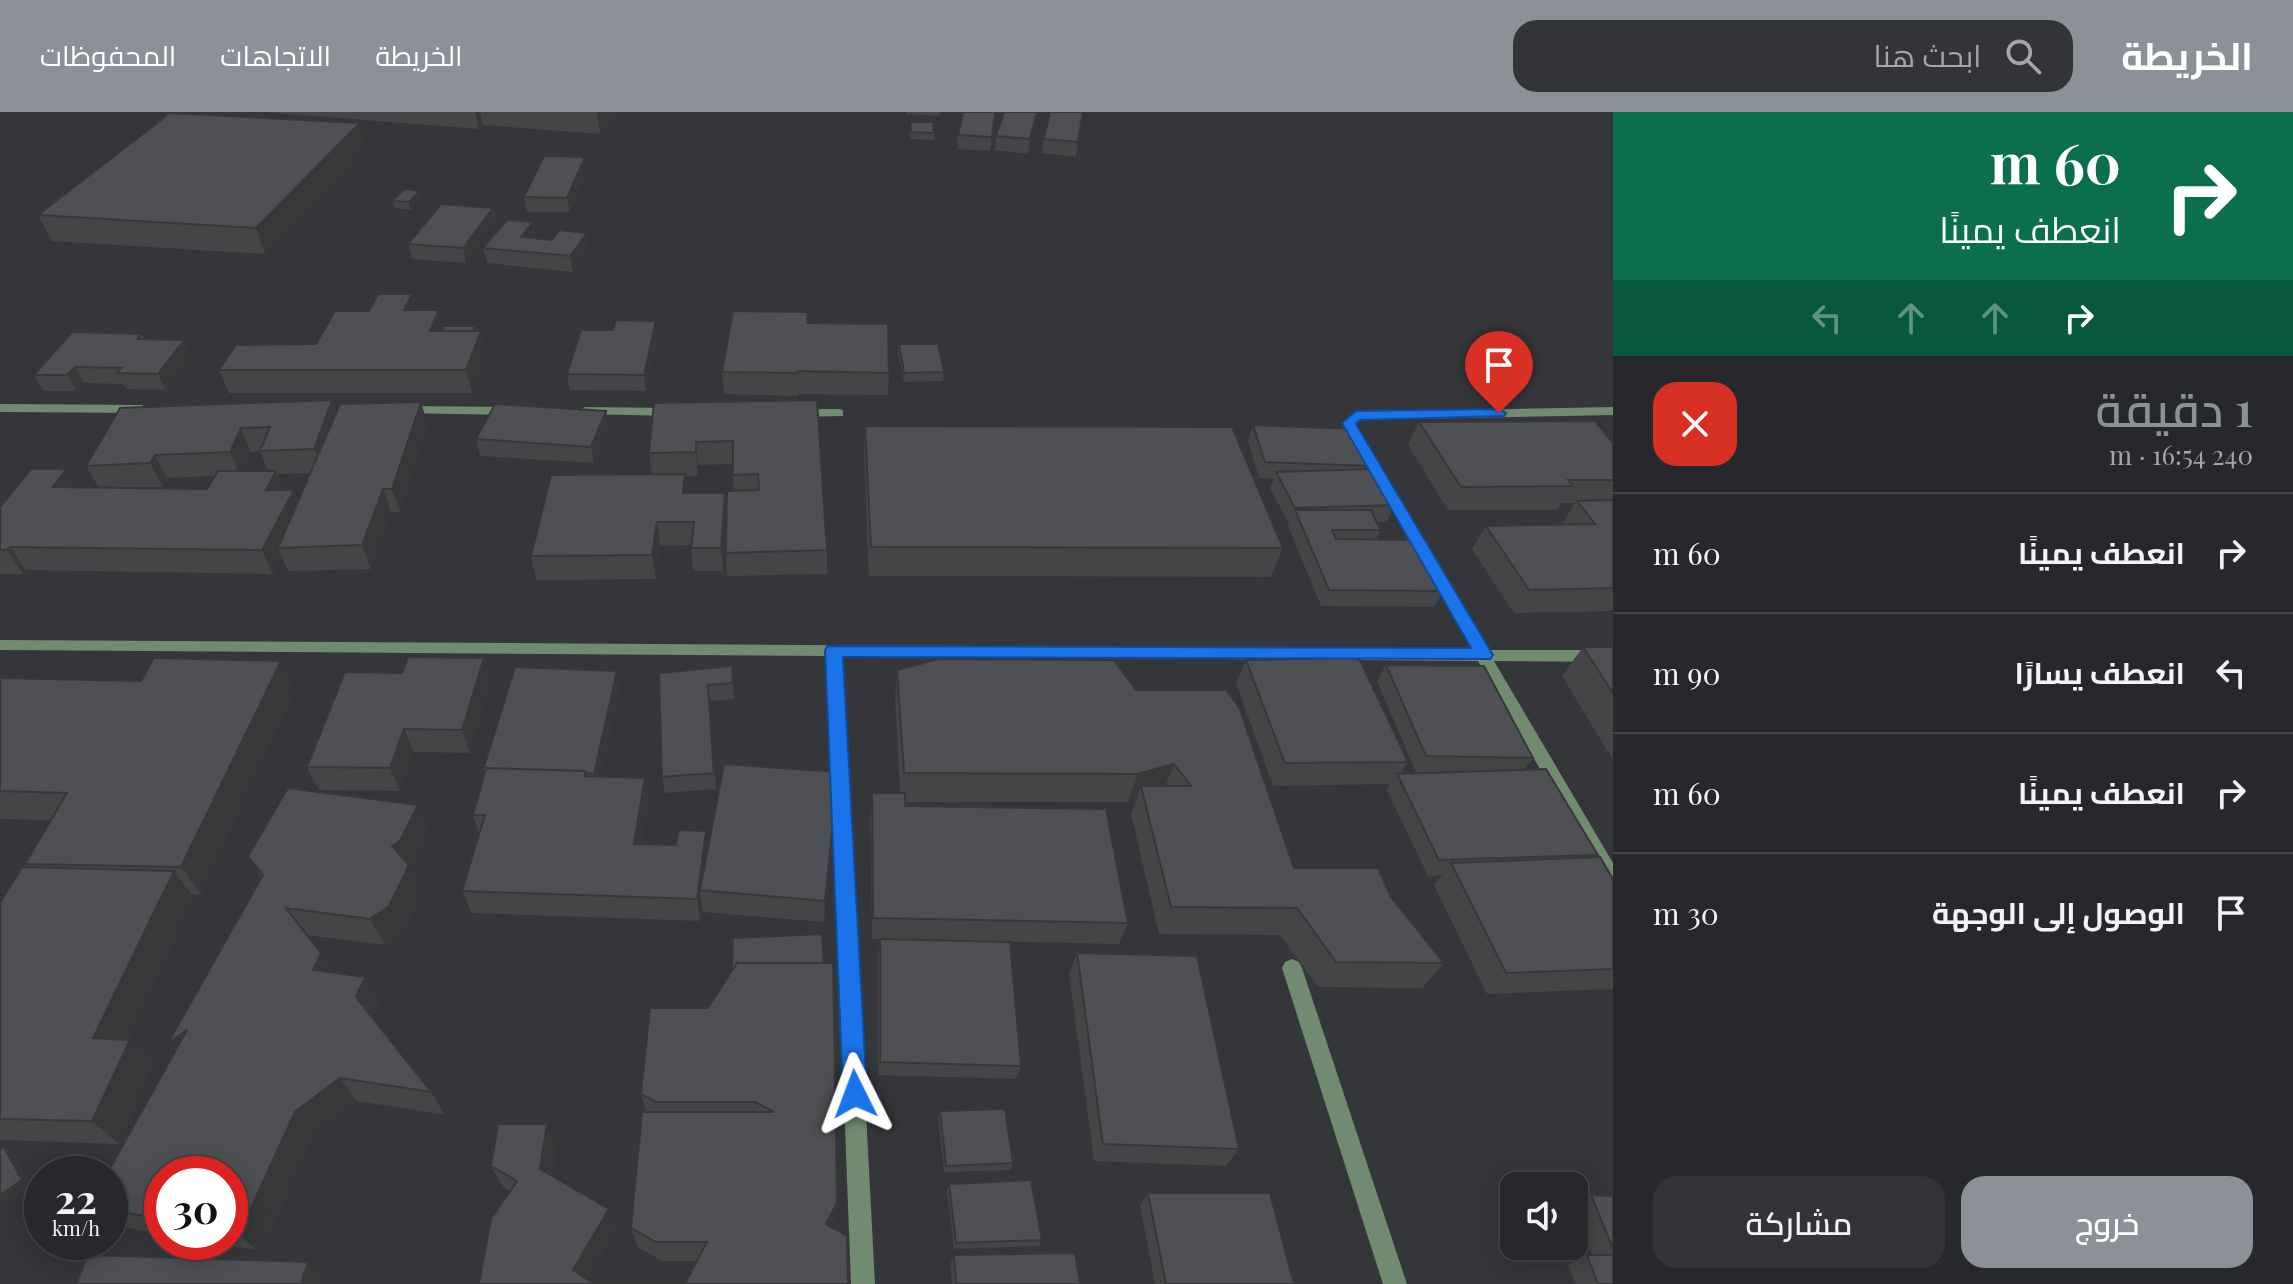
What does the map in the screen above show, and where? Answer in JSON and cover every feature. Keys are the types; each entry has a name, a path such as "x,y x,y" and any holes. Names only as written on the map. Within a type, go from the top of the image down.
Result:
{"street":[{"path":"0,408 158,409"},
{"path":"396,410 523,411"},
{"path":"570,411 681,412"},
{"path":"1613,411 1356,416 1349,423 1613,880"},
{"path":"776,413 839,413"},
{"path":"0,645 1613,656"},
{"path":"834,651 863,1284"},
{"path":"1292,968 1395,1284"}],"building":[{"path":"963,112 995,112 992,137 958,135"},
{"path":"1004,112 1037,112 1030,139 996,136"},
{"path":"1050,112 1083,112 1078,142 1044,139"},
{"path":"170,113 360,123 256,228 38,215"},
{"path":"910,122 933,122 934,133 911,132"},
{"path":"544,156 585,157 567,198 524,197"},
{"path":"404,189 420,191 409,202 393,201"},
{"path":"441,204 493,208 463,248 408,244"},
{"path":"507,220 533,222 521,237 552,240 559,230 587,233 570,256 483,248"},
{"path":"378,294 412,294 404,310 439,310 430,331 481,331 466,370 219,370 236,345 316,344 335,311 369,311"},
{"path":"733,311 808,312 807,323 888,324 889,373 722,372"},
{"path":"616,320 656,321 644,375 567,374 581,330 613,330"},
{"path":"443,326 475,326 473,331 442,331"},
{"path":"72,332 142,334 137,339 184,340 158,374 117,373 121,368 75,367 67,375 34,375"},
{"path":"899,344 938,344 944,372 904,373"},
{"path":"332,400 314,449 260,451 270,427 241,428 230,452 155,455 150,463 86,466 120,408"},
{"path":"817,400 827,550 726,553 727,491 759,490 758,474 733,475 733,441 696,442 696,452 649,453 654,403"},
{"path":"421,402 392,489 383,489 362,545 278,548 340,404"},
{"path":"495,404 606,411 591,447 476,439"},
{"path":"1595,421 1613,443 1613,480 1568,480 1573,486 1461,487 1419,422"},
{"path":"1253,425 1355,429 1370,466 1265,462"},
{"path":"865,426 1232,427 1283,548 871,547"},
{"path":"31,469 66,469 53,487 207,489 218,471 276,471 266,490 294,490 262,550 10,547 0,550 0,507"},
{"path":"1372,469 1395,505 1295,508 1276,472"},
{"path":"685,474 683,493 725,493 721,548 691,548 694,522 657,522 652,555 531,556 551,475"},
{"path":"1613,500 1613,588 1529,590 1486,526 1595,524 1577,501"},
{"path":"1295,510 1371,510 1380,530 1332,530 1336,539 1417,540 1443,591 1329,590"},
{"path":"1583,647 1613,647 1613,693"},
{"path":"408,657 484,658 462,730 404,729 390,768 307,767 345,672 402,673"},
{"path":"154,658 281,661 181,867 25,864 67,793 0,791 0,678 141,681"},
{"path":"1359,658 1408,762 1285,763 1246,660"},
{"path":"939,659 1114,660 1136,690 1226,690 1239,707 1294,868 1378,868 1391,897 1444,963 1336,962 1297,908 1171,907 1141,786 1191,786 1174,764 1138,774 904,773 897,670"},
{"path":"1386,665 1484,666 1533,758 1426,756"},
{"path":"732,666 733,683 708,685 714,773 662,777 659,673"},
{"path":"515,667 617,671 594,774 585,771 483,770"},
{"path":"724,764 838,772 825,901 700,890"},
{"path":"486,768 585,771 585,776 645,778 634,844 676,845 679,830 706,831 697,899 462,891 485,815 473,815"},
{"path":"1546,769 1598,855 1439,860 1397,774"},
{"path":"288,788 418,805 400,841 392,846 409,865 389,906 370,919 286,908 321,953 313,970 365,977 356,997 431,1092 340,1078 295,1112 248,1214 248,1156 144,1156 144,1216 128,1213 128,1156 117,1156 187,1030 168,1043 263,875 248,856"},
{"path":"872,793 905,793 905,806 1106,809 1128,923 873,918"},
{"path":"1600,857 1613,879 1613,969 1506,973 1451,863"},
{"path":"22,867 174,871 93,1038 130,1040 92,1121 0,1119 0,903"},
{"path":"822,934 824,963 737,963 732,970 733,938"},
{"path":"880,939 1010,942 1021,1066 880,1062"},
{"path":"1077,953 1197,956 1239,1149 1103,1144"},
{"path":"737,963 833,963 837,1203 826,1224 847,1236 848,1284 479,1284 491,1219 517,1181 491,1166 498,1124 547,1124 540,1169 609,1209 573,1270 593,1283 686,1282 707,1242 656,1242 631,1228 642,1112 774,1112 755,1102 656,1102 641,1094 650,1008 708,1008"},
{"path":"1005,1109 1013,1163 946,1166 940,1111"},
{"path":"4,1147 22,1180 0,1195 0,1149"},
{"path":"1031,1180 1042,1240 956,1243 949,1184"},
{"path":"1148,1193 1270,1193 1294,1284 1166,1284"},
{"path":"1591,1195 1613,1196 1613,1249"},
{"path":"1075,1253 1080,1284 956,1284 954,1255"},
{"path":"1588,1255 1613,1255 1613,1284 1598,1284"},
{"path":"128,1256 144,1257 144,1260 308,1262 301,1284 76,1284 86,1260 128,1260"}],"route":[{"path":"855,1094 834,651 1484,655 1349,423 1356,416 1499,413"}]}
